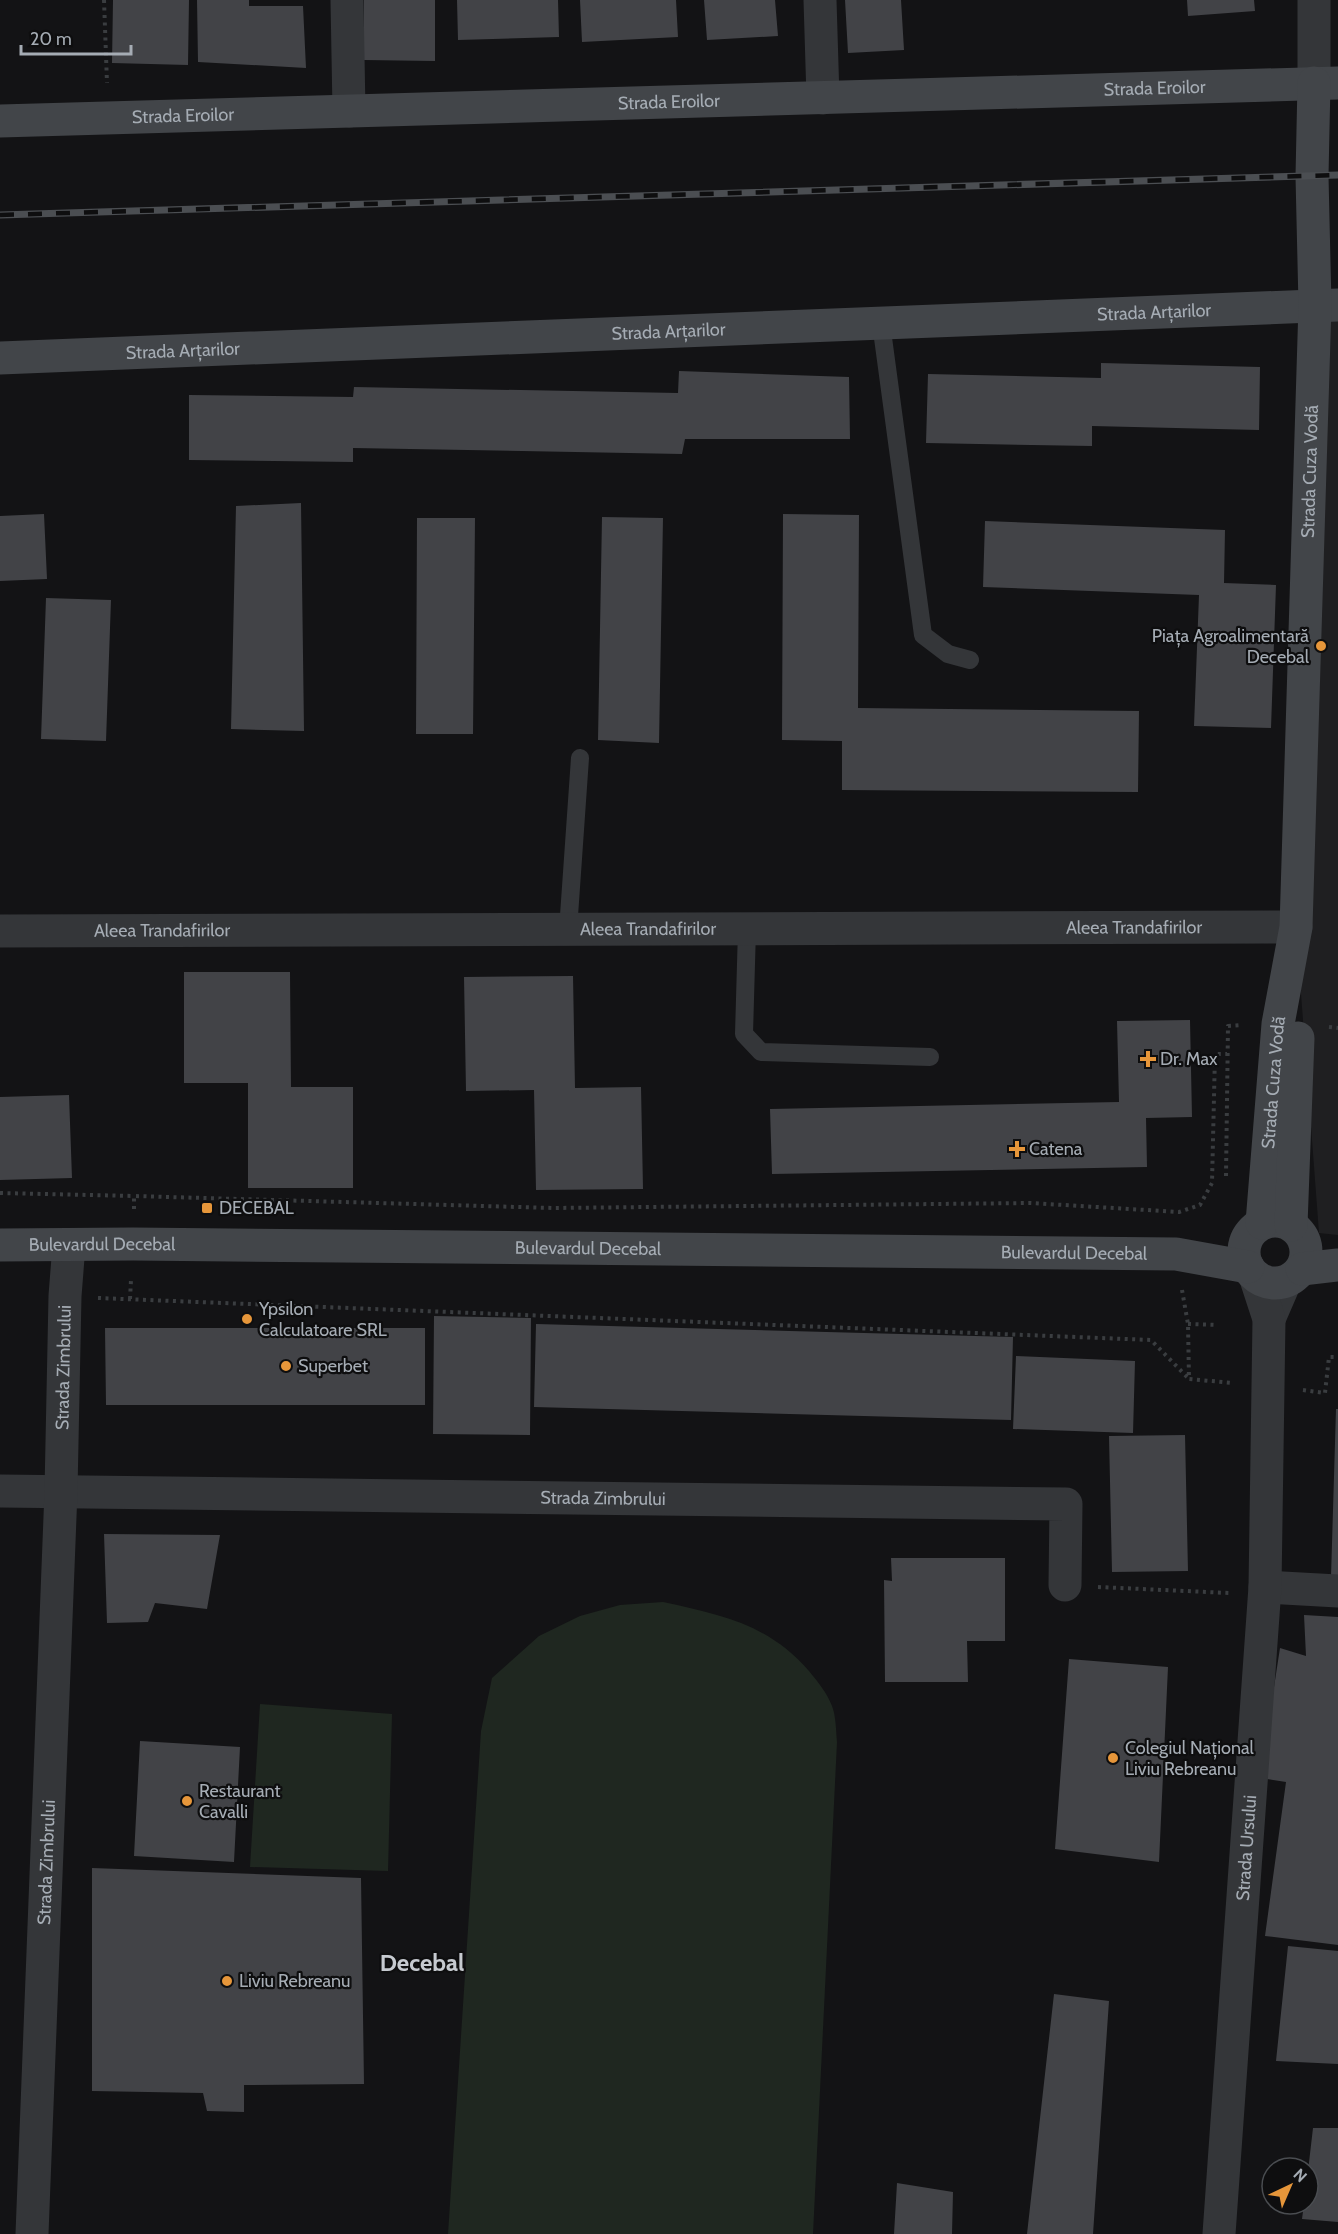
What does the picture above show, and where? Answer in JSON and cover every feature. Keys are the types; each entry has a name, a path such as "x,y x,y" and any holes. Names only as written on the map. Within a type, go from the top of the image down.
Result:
{"street":[{"path":"347,0 349,111"},
{"path":"820,0 823,98"},
{"name":"Strada Cuza Vodă","path":"1274,1252 1278,1024 1295,935 1326,305 1312,176 1326,83 1314,0"},
{"name":"Strada Eroilor","path":"0,121 1326,83"},
{"name":"Strada Arțarilor","path":"0,358 1326,305"},
{"name":"Aleea Trandafirilor","path":"0,931 747,929 1295,935"},
{"name":"Bulevardul Decebal","path":"0,1245 133,1244 1176,1254 1338,1251"},
{"name":"Strada Zimbrului","path":"32,2234 61,1491 65,1296 69,1245"},
{"name":"Bulevardul Decebal","path":"1274,1252 1338,1265"},
{"name":"Strada Ursului","path":"1219,2234 1265,1591 1269,1319 1274,1252"},
{"path":"0,1491 61,1491"},
{"name":"Strada Zimbrului","path":"61,1491 1066,1504 1065,1585"},
{"path":"1265,1591 1338,1591"}],"lane":[{"path":"881,323 923,635 948,654 970,660"},
{"path":"568,930 580,758"},
{"path":"747,929 744,1034 761,1052 930,1057"}],"path":[{"path":"104,0 108,118"},
{"path":"0,1193 553,1208 1031,1203 1179,1212 1200,1205 1212,1183 1215,1054 1227,1054 1226,1176"},
{"path":"133,1244 134,1196"},
{"path":"65,1296 1151,1340 1189,1379"},
{"path":"1188,1324 1218,1325"},
{"path":"1065,1585 1265,1591"}],"shaded area":[{"name":"Piața Agroalimentară Decebal","path":"1315,305 1338,305 1338,1235 1319,1233 1296,927"},
{"path":"663,1602 724,1617 777,1642 809,1671 825,1692 833,1710 837,1742 813,2234 448,2234 481,1731 492,1678 539,1636 580,1616 620,1605"},
{"path":"260,1704 392,1714 388,1871 250,1867"}],"building":[{"path":"113,0 189,0 188,65 112,63"},
{"path":"197,0 249,0 249,6 303,6 306,68 198,62"},
{"path":"364,0 435,0 435,61 364,60"},
{"path":"457,0 558,0 559,37 458,40"},
{"path":"580,0 676,0 678,37 582,42"},
{"path":"704,0 775,0 778,36 707,40"},
{"path":"845,0 901,0 904,50 848,53"},
{"path":"1187,0 1254,0 1255,11 1188,16"},
{"path":"1101,363 1260,367 1259,430 1092,426 1092,446 926,443 928,374 1101,378"},
{"path":"679,371 849,377 850,439 685,439 682,454 353,448 353,462 189,460 189,395 353,397 354,387 678,393"},
{"path":"301,503 304,731 231,729 236,506"},
{"path":"44,514 47,579 0,581 0,516"},
{"path":"783,514 859,515 858,708 1139,711 1138,792 842,790 842,741 782,740"},
{"path":"602,517 663,518 659,743 598,740"},
{"path":"417,518 475,518 473,734 416,734"},
{"path":"985,521 1225,530 1224,583 1276,585 1271,728 1194,726 1199,595 983,587"},
{"path":"46,598 111,600 106,741 41,739"},
{"path":"184,972 290,972 291,1087 353,1087 353,1188 248,1188 248,1083 184,1083"},
{"path":"573,976 575,1088 641,1087 643,1189 536,1190 534,1090 466,1091 464,977"},
{"path":"1190,1020 1192,1117 1146,1118 1147,1167 772,1174 770,1109 1119,1102 1117,1021"},
{"path":"69,1095 72,1178 0,1180 0,1097"},
{"path":"434,1316 531,1318 530,1435 433,1434"},
{"path":"536,1324 1013,1337 1011,1420 534,1407"},
{"path":"105,1328 425,1328 425,1405 106,1405"},
{"path":"1016,1356 1135,1361 1133,1433 1013,1429"},
{"path":"1336,1409 1338,1409 1338,1577 1331,1577"},
{"path":"1185,1435 1188,1571 1112,1572 1109,1436"},
{"path":"104,1534 220,1535 207,1609 155,1603 148,1622 107,1623"},
{"path":"891,1558 1005,1558 1005,1641 967,1641 968,1682 885,1682 884,1580 892,1581"},
{"path":"1304,1615 1338,1617 1338,1945 1265,1936 1286,1782 1260,1778 1280,1648 1306,1656"},
{"name":"Colegiul Național Liviu Rebreanu","path":"1069,1659 1168,1667 1159,1862 1055,1849"},
{"name":"Restaurant Cavalli","path":"140,1741 240,1747 234,1862 134,1856"},
{"name":"Liviu Rebreanu","path":"92,1868 361,1878 364,2084 244,2085 244,2112 207,2111 203,2093 92,2091"},
{"path":"1288,1946 1338,1951 1338,2064 1276,2061"},
{"path":"1054,1994 1109,2001 1093,2234 1027,2234"},
{"path":"1313,2128 1338,2128 1338,2222 1302,2219 1302,2216 1320,2216 1320,2156 1310,2156"},
{"path":"897,2183 953,2192 952,2234 894,2234"}],"railway":[{"path":"0,215 1338,175"}],"place":[{"name":"Piața Agroalimentară Decebal","path":"1321,646"},
{"name":"Dr. Max","path":"1148,1059"},
{"name":"Catena","path":"1017,1149"},
{"name":"DECEBAL","path":"207,1208"},
{"name":"Ypsilon Calculatoare SRL","path":"247,1319"},
{"name":"Superbet","path":"286,1366"},
{"name":"Colegiul Național Liviu Rebreanu","path":"1113,1758"},
{"name":"Restaurant Cavalli","path":"187,1801"},
{"name":"Liviu Rebreanu","path":"227,1981"}],"district":[{"name":"Decebal","path":"422,1962"}]}
